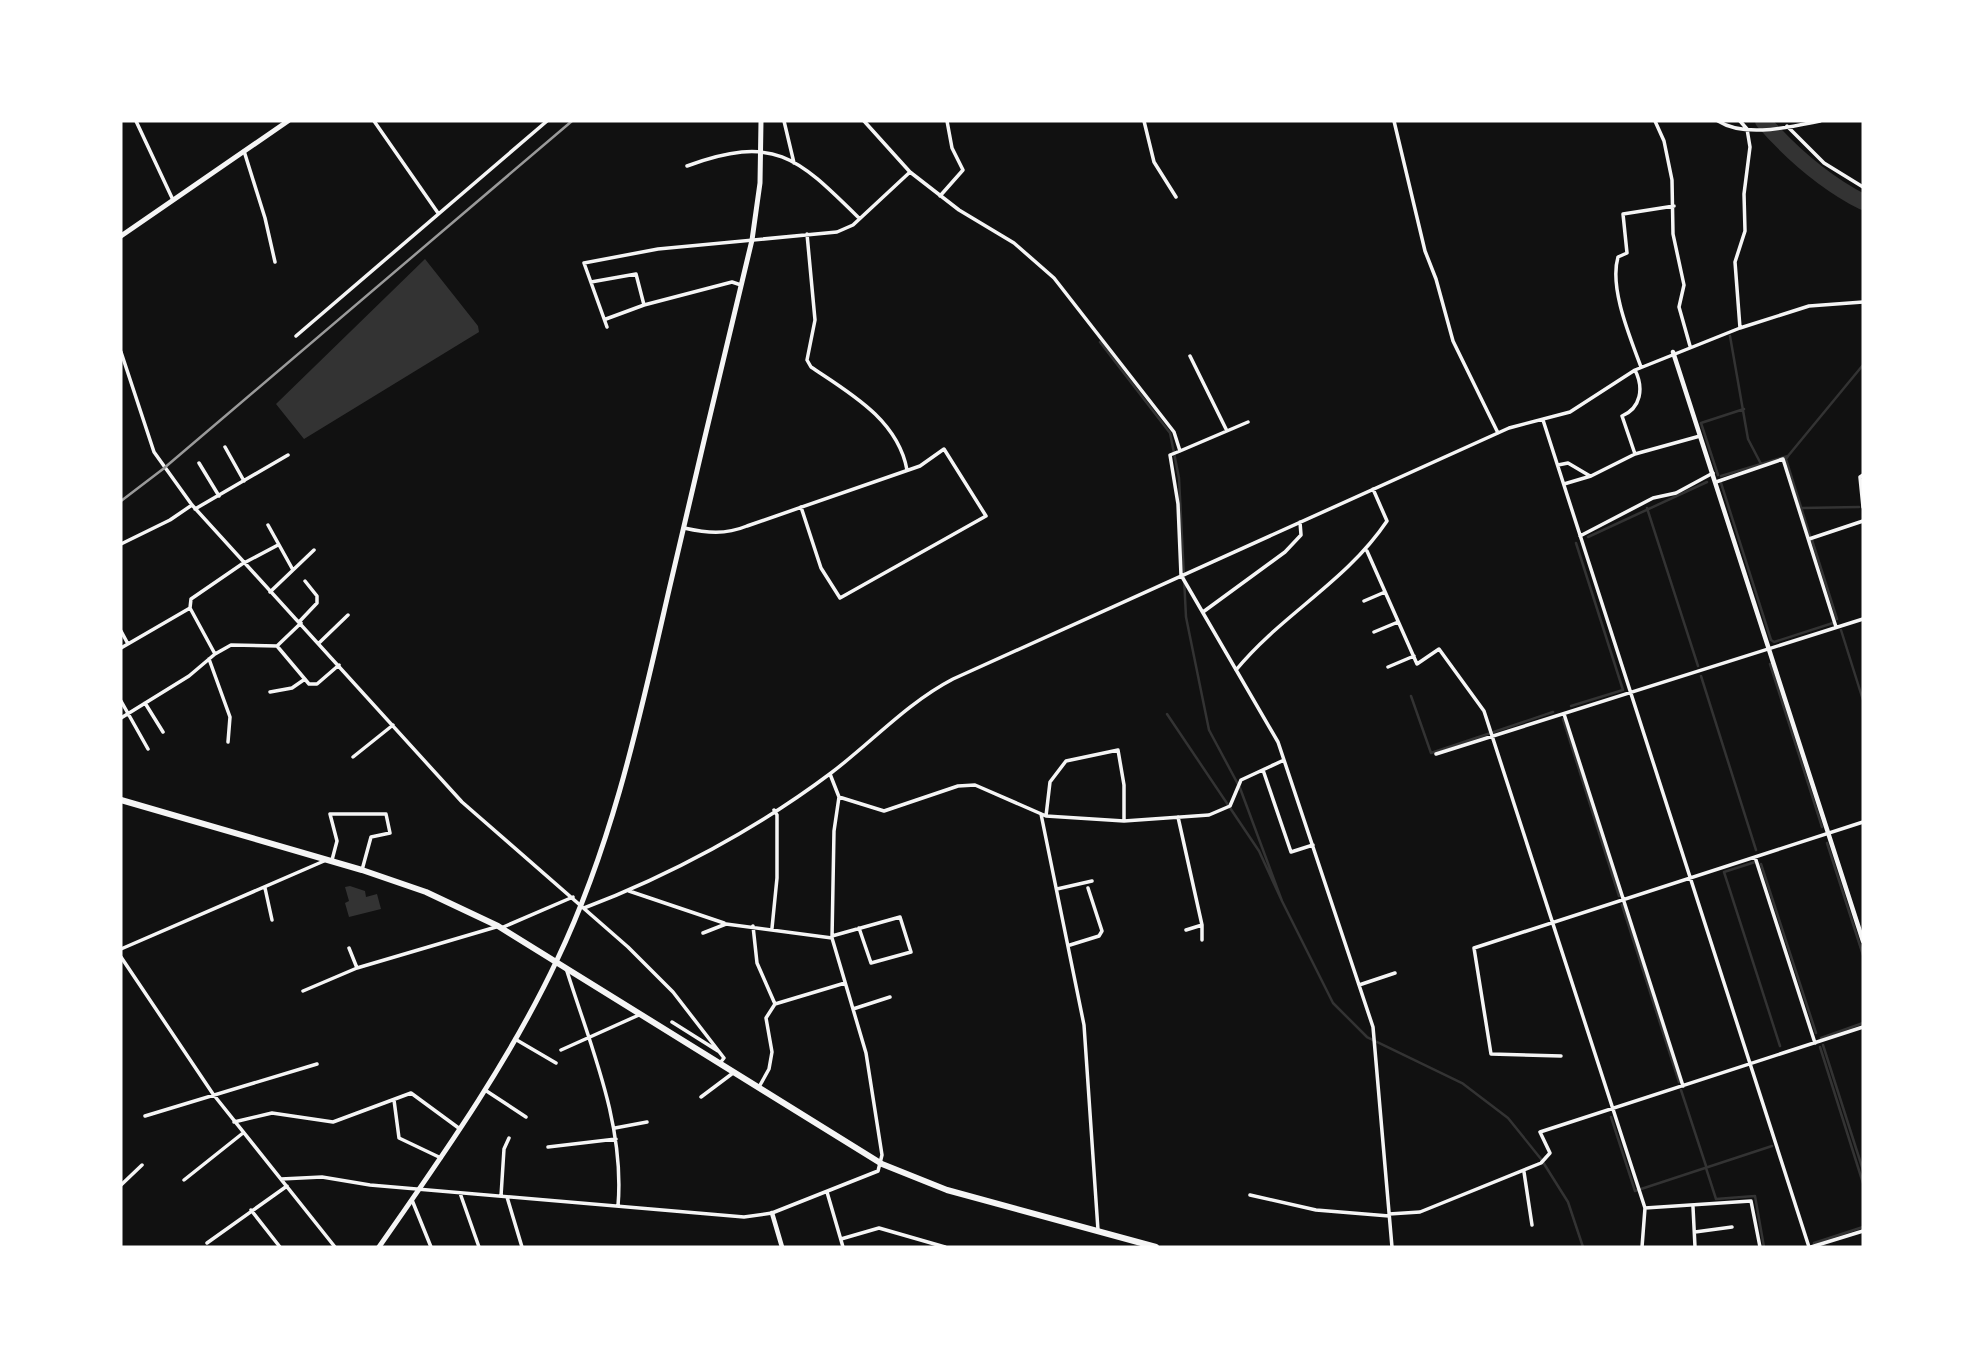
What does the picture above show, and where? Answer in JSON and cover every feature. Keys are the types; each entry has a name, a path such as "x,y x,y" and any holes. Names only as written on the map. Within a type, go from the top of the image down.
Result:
{"main road":[{"path":"121,236 288,121"},
{"path":"379,1247 460,1129 515,1039 557,961 582,906 607,833 635,738 751,240 761,150 761,121"},
{"path":"121,800 329,860 426,892 499,927 557,961 882,1164 947,1190 1156,1247"}],"street":[{"path":"136,121 173,200"},
{"path":"374,121 438,212"},
{"path":"296,336 547,121"},
{"path":"784,121 794,163"},
{"path":"864,121 910,172 940,196 1014,243 1054,278 1165,416 1180,451"},
{"path":"940,196 963,170 952,148 947,121"},
{"path":"1144,121 1154,162 1176,197"},
{"path":"1394,121 1425,251 1436,279 1453,341 1497,433"},
{"path":"1655,121 1664,141 1674,206 1674,234 1684,285 1679,307 1690,346"},
{"path":"1718,121 1731,129 1779,127 1820,121"},
{"path":"1740,121 1749,129 1750,147 1744,194 1745,231 1735,262 1740,328"},
{"path":"1787,126 1824,163 1863,187"},
{"path":"687,166 731,153 761,150 809,169 859,218"},
{"path":"244,151 265,218 275,262"},
{"path":"607,327 584,263 658,249 847,229 910,172"},
{"path":"1641,367 1623,319 1615,267 1618,257 1627,253 1623,214 1674,206"},
{"path":"807,234 816,320 807,360 811,367 858,397 884,424 897,441 907,470"},
{"path":"591,282 636,274 644,305"},
{"path":"605,320 644,305 732,282 741,285"},
{"path":"582,906 628,891 667,874 774,810 830,774 930,691 1497,433 1570,412 1635,370 1673,352 1809,306 1863,302"},
{"path":"121,352 154,452 194,507 242,564 340,665 462,802 573,897 673,992 724,1058 720,1065"},
{"path":"1673,352 1863,941"},
{"path":"1190,356 1226,429"},
{"path":"1635,370 1642,384 1637,404 1633,411 1622,416 1635,454"},
{"path":"1543,419 1810,1247 1863,1231"},
{"path":"1248,422 1226,429 1170,455 1178,504 1181,575 1278,742 1373,1027 1392,1247"},
{"path":"1564,484 1591,476 1635,454 1700,435"},
{"path":"225,447 244,481"},
{"path":"684,528 709,533 736,530 801,507 907,470 944,449 986,516 840,598 821,568 801,507"},
{"path":"121,544 219,496 288,455"},
{"path":"1716,482 1783,459 1836,627"},
{"path":"199,463 219,496"},
{"path":"1558,465 1568,463 1591,476"},
{"path":"1580,536 1653,498 1676,493 1713,473"},
{"path":"1863,475 1860,477 1863,507"},
{"path":"1236,670 1255,647 1367,551 1387,521 1373,489"},
{"path":"1808,539 1863,521"},
{"path":"1203,612 1285,552 1301,535 1300,522"},
{"path":"268,525 293,570"},
{"path":"215,654 190,608 191,599 242,564 278,545"},
{"path":"270,592 314,550"},
{"path":"1367,551 1417,664 1439,649 1484,711 1645,1208 1642,1247"},
{"path":"121,718 189,676 215,654 231,645 277,646 317,603 317,596 304,581"},
{"path":"1364,601 1385,592"},
{"path":"121,648 190,608"},
{"path":"319,643 348,615"},
{"path":"1436,754 1863,619"},
{"path":"1374,632 1398,622"},
{"path":"121,631 128,644"},
{"path":"277,646 309,684 317,684 340,665"},
{"path":"1388,667 1414,656"},
{"path":"209,659 230,718 228,742"},
{"path":"270,692 292,688 305,679"},
{"path":"121,701 148,749"},
{"path":"145,703 163,732"},
{"path":"1564,715 1683,1086"},
{"path":"353,757 393,725"},
{"path":"1046,816 1050,782 1066,761 1118,750 1124,785 1124,821"},
{"path":"839,797 884,811 958,786 975,785 1046,816 1124,821 1178,817 1222,812 1230,806 1241,780 1284,760"},
{"path":"1263,769 1291,852 1313,845"},
{"path":"281,1180 322,1177 460,1193 744,1217 772,1213 878,1171 882,1164 866,1053 832,937 834,831 839,797 830,774"},
{"path":"772,928 777,878 777,815 774,810"},
{"path":"121,949 329,860 337,841 330,814 386,814 390,833 371,837 362,870"},
{"path":"1041,814 1084,1025 1098,1230"},
{"path":"1178,817 1202,925 1202,940"},
{"path":"1561,1056 1492,1054 1474,948 1863,822"},
{"path":"1755,857 1815,1043"},
{"path":"1057,889 1092,881"},
{"path":"265,887 272,920"},
{"path":"1069,945 1099,936 1102,931 1088,888"},
{"path":"628,891 726,924 832,937 859,928 900,916 911,952 870,963 859,928"},
{"path":"303,991 356,968 490,930 573,897"},
{"path":"703,933 726,924"},
{"path":"1186,930 1202,925"},
{"path":"753,926 757,963 775,1004"},
{"path":"349,948 356,968"},
{"path":"121,957 213,1094 335,1247"},
{"path":"565,966 615,1128 621,1180 618,1206"},
{"path":"1359,985 1395,973"},
{"path":"758,1089 769,1069 772,1052 765,1023 775,1004 845,983"},
{"path":"853,1009 890,997"},
{"path":"561,1050 642,1012"},
{"path":"672,1022 720,1052"},
{"path":"1250,1195 1316,1210 1389,1215 1420,1212 1524,1172 1548,1158 1549,1149 1541,1132 1863,1027"},
{"path":"515,1039 555,1063"},
{"path":"145,1116 317,1064"},
{"path":"701,1097 733,1073"},
{"path":"485,1090 526,1118"},
{"path":"234,1122 272,1113 333,1122 411,1094 460,1129"},
{"path":"394,1098 398,1138 441,1158"},
{"path":"615,1128 647,1122"},
{"path":"184,1180 243,1133"},
{"path":"500,1196 504,1149 509,1138"},
{"path":"548,1147 616,1139"},
{"path":"121,1185 142,1165"},
{"path":"1524,1172 1532,1224"},
{"path":"207,1243 286,1186"},
{"path":"827,1192 843,1247"},
{"path":"460,1193 479,1247"},
{"path":"507,1197 522,1247"},
{"path":"412,1200 431,1247"},
{"path":"1645,1208 1693,1207 1751,1201 1760,1247"},
{"path":"1693,1207 1695,1247"},
{"path":"251,1210 279,1247"},
{"path":"772,1213 782,1247"},
{"path":"1695,1232 1732,1227"},
{"path":"841,1239 879,1228 945,1247"}],"shaded area":[{"path":"425,259 478,326 479,332 304,439 276,404"},
{"path":"345,887 365,891 366,897 377,894 381,909 349,917 345,903 349,901"}],"waterway":[{"path":"1763,121 1809,166 1835,186 1863,202"},
{"path":"1730,336 1748,439 1761,464"},
{"path":"1100,342 1170,433 1179,478 1186,617 1209,730 1240,788 1282,901 1333,1003 1367,1037 1462,1083 1508,1118 1541,1159 1568,1202 1583,1247"},
{"path":"1721,476 1788,456 1863,365"},
{"path":"1718,475 1701,423 1744,409"},
{"path":"1788,456 1786,459 1810,536"},
{"path":"1588,537 1707,482"},
{"path":"1721,483 1771,640 1774,642 1833,623"},
{"path":"1802,508 1859,507"},
{"path":"1647,508 1698,666"},
{"path":"1812,540 1837,619"},
{"path":"1571,706 1623,690 1576,543"},
{"path":"1841,630 1863,700"},
{"path":"1770,664 1822,827"},
{"path":"1701,676 1756,850"},
{"path":"1411,696 1431,753 1553,712"},
{"path":"1167,714 1259,851 1282,901"},
{"path":"1563,719 1619,896"},
{"path":"1827,843 1863,955"},
{"path":"1755,862 1724,872 1780,1046"},
{"path":"1761,864 1816,1033"},
{"path":"1622,905 1679,1082"},
{"path":"1821,1038 1863,1023"},
{"path":"1823,1045 1863,1170"},
{"path":"1820,1047 1863,1183"},
{"path":"1681,1090 1706,1166"},
{"path":"1611,1117 1635,1191 1772,1146"},
{"path":"1706,1168 1716,1199 1755,1196 1764,1247"},
{"path":"1814,1243 1863,1227"}],"railway":[{"path":"121,501 163,469 572,121"}]}
